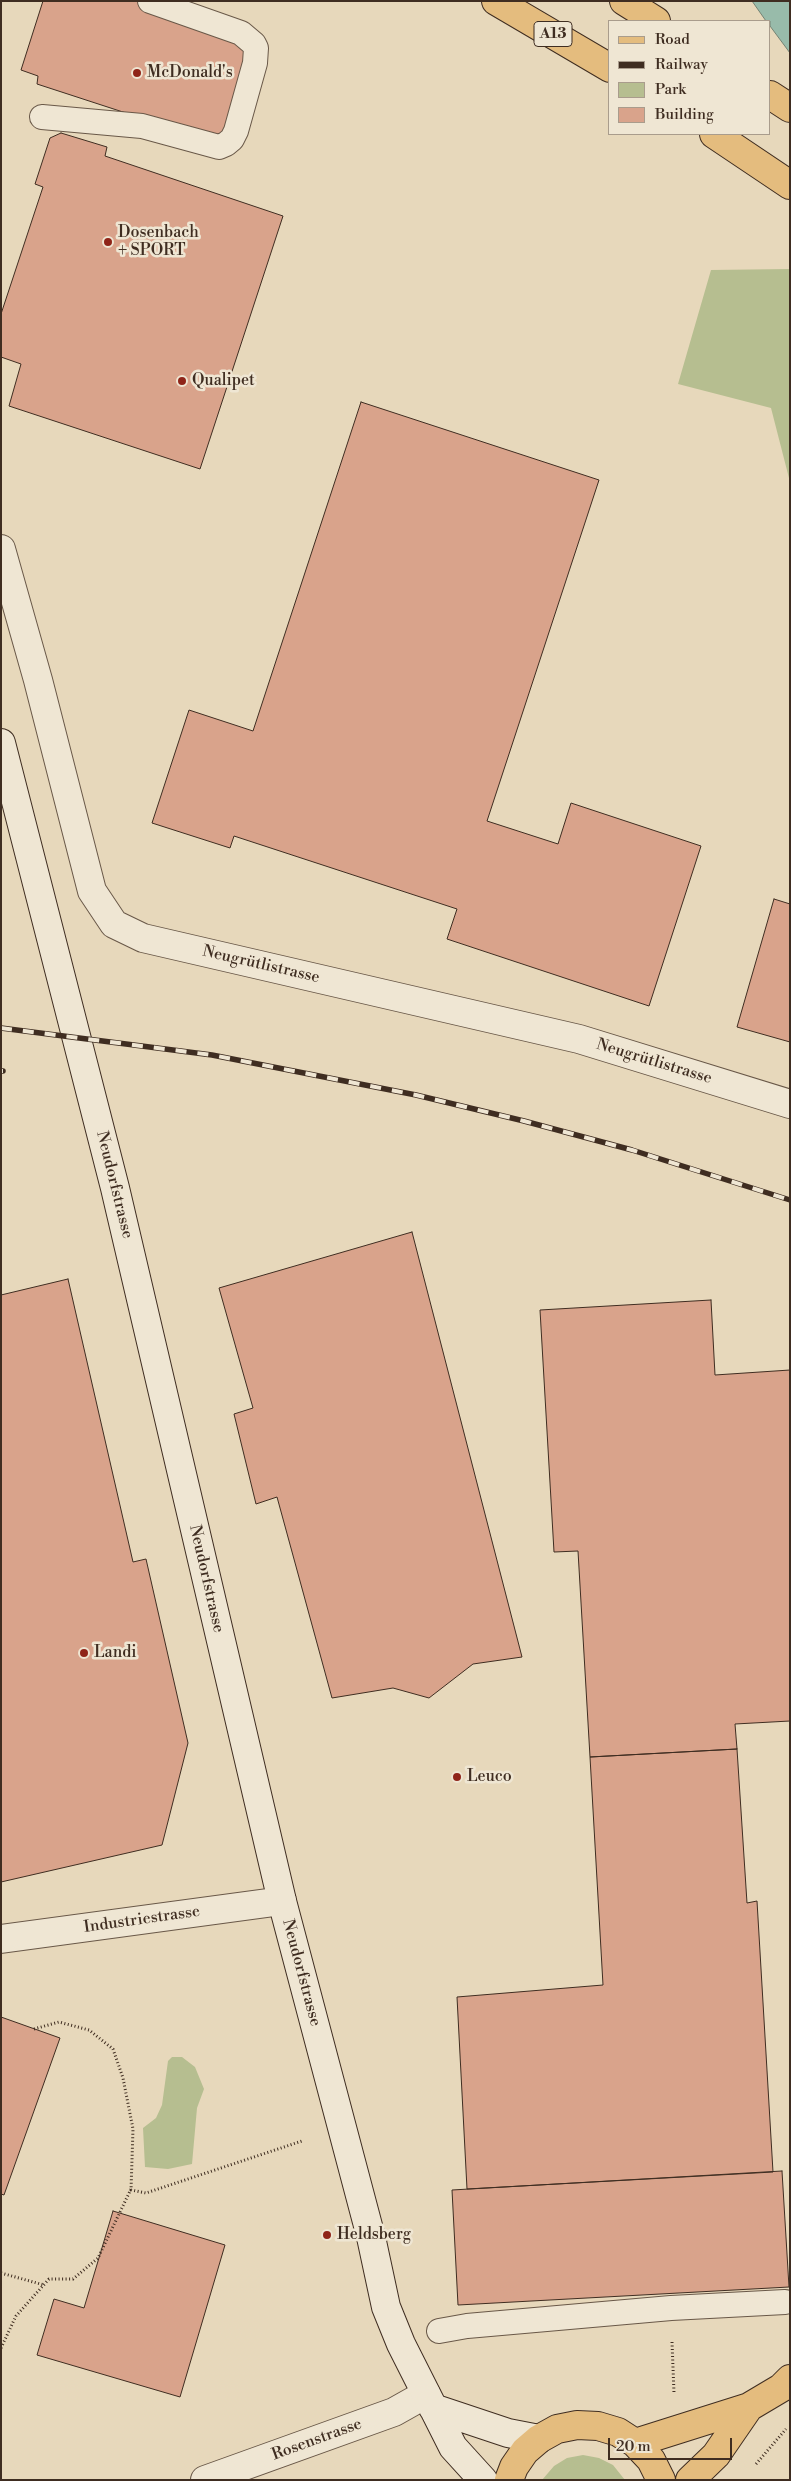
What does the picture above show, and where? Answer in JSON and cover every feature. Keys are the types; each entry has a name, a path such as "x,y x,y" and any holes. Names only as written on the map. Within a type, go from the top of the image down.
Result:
{"main road":[{"name":"A13","path":"496,1 608,67"},
{"path":"624,1 654,20"},
{"path":"771,96 790,108"},
{"path":"715,135 790,185"},
{"name":"Neugrütlistrasse","path":"1,548 38,680 92,891 114,924 143,938 579,1039 790,1104"},
{"name":"Neudorfstrasse","path":"1,743 115,1188 282,1901 371,2236 386,2307 401,2344 453,2446 484,2480"},
{"name":"Industriestrasse","path":"1,1939 282,1901"},
{"path":"635,2443 749,2407 781,2388 790,2379"},
{"path":"429,2401 508,2433 539,2439"},
{"name":"Rosenstrasse","path":"206,2480 429,2401"},
{"path":"690,2480 716,2455 749,2407"},
{"path":"509,2480 514,2467 525,2451 539,2439 557,2429 578,2425 598,2426 618,2432 635,2443 651,2460 661,2480"}],"lane":[{"path":"42,117 142,126 218,147 232,139 256,63 256,48 254,44 241,33 150,1"},
{"path":"439,2331 467,2326 671,2308 785,2302"}],"path":[{"path":"1,2348 16,2316 49,2279 73,2279 98,2258 131,2188 133,2129 124,2078 113,2049 88,2030 59,2022 34,2029"},
{"path":"131,2188 131,2190 146,2193 302,2141"},
{"path":"1,2273 44,2285"},
{"path":"671,2308 675,2401"},
{"path":"755,2466 790,2425"}],"green space":[{"path":"790,269 790,482 771,408 678,384 711,270"},
{"path":"172,2057 182,2057 195,2067 204,2089 197,2108 192,2164 168,2169 145,2167 143,2128 156,2118 162,2105 168,2061"},
{"path":"583,2455 599,2458 613,2465 625,2480 542,2480 554,2466 567,2458"}],"shaded area":[{"path":"752,1 790,1 790,53 771,27 771,20 765,20"}],"building":[{"name":"McDonald's","path":"43,1 138,1 255,40 221,144 37,84 38,76 21,70"},
{"path":"61,133 107,147 105,156 283,216 200,469 9,406 21,364 1,357 1,314 43,187 35,184 50,138"},
{"path":"361,402 599,480 487,821 558,844 571,803 701,846 649,1006 447,939 457,909 234,836 230,848 152,823 189,710 253,731"},
{"path":"774,899 790,904 790,1042 737,1027"},
{"path":"412,1232 522,1657 473,1664 429,1698 393,1688 332,1698 277,1497 256,1504 234,1414 253,1408 219,1288"},
{"name":"Landi","path":"68,1279 133,1562 146,1559 188,1743 162,1845 1,1882 1,1295"},
{"path":"711,1300 715,1375 790,1370 790,1721 735,1724 737,1749 590,1757 578,1551 554,1552 540,1310"},
{"path":"737,1749 747,1903 757,1901 773,2172 467,2189 457,1997 603,1985 590,1757"},
{"path":"1,2017 60,2038 4,2195 1,2194"},
{"path":"782,2171 789,2287 458,2305 452,2190"},
{"path":"113,2211 225,2245 180,2397 37,2355 54,2299 84,2308"}],"railway":[{"path":"1,1028 212,1055 416,1095 632,1150 790,1200"}],"place":[{"name":"McDonald's","path":"137,73"},
{"name":"Dosenbach + SPORT","path":"108,242"},
{"name":"Qualipet","path":"182,381"},
{"name":"Landi","path":"84,1653"},
{"name":"Leuco","path":"457,1777"},
{"name":"Heldsberg","path":"327,2235"}]}
